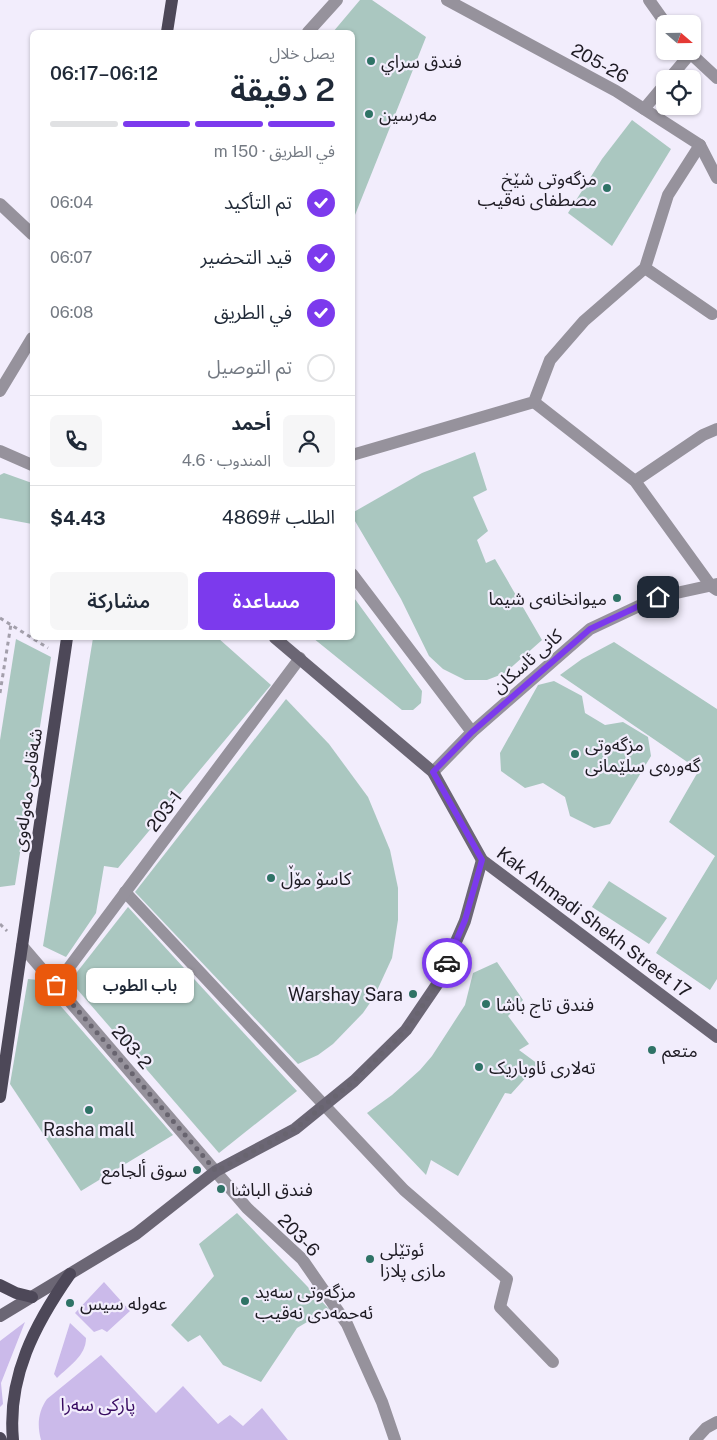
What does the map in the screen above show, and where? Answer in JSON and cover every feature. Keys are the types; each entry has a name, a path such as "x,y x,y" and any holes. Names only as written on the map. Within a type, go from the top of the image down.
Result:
{"main road":[{"path":"167,30 172,0"},
{"name":"شەقامی مەولەوی","path":"0,1097 67,640"},
{"path":"278,640 433,772"},
{"name":"Kak Ahmadi Shekh Street 17","path":"433,772 482,860 717,1037"},
{"path":"0,1316 136,1234 216,1171 295,1129 325,1106 406,1030 438,983 465,920 482,860"},
{"path":"13,1440 11,1419 14,1389 23,1356 50,1303 70,1274"},
{"path":"0,1286 32,1297"}],"street":[{"path":"310,30 337,0"},
{"name":"205-26","path":"446,0 616,91 700,145"},
{"path":"652,5 665,0"},
{"path":"698,60 717,78"},
{"path":"644,109 656,95"},
{"path":"700,145 717,178"},
{"path":"534,402 550,360 584,321 645,268 668,195 700,145"},
{"path":"0,204 30,232"},
{"path":"645,268 712,314"},
{"path":"0,391 30,341"},
{"path":"355,454 534,402"},
{"path":"534,402 634,481 715,587"},
{"path":"634,481 703,435 717,429"},
{"path":"0,451 30,464"},
{"path":"355,578 472,732"},
{"name":"کانی ئاسکان","path":"433,772 472,732 590,629 658,597 715,587"},
{"name":"203-1","path":"56,985 300,658"},
{"path":"125,892 404,1190 507,1279 500,1307 553,1362"},
{"name":"203-2","path":"22,946 216,1171"},
{"name":"203-6","path":"216,1171 247,1208 302,1259 347,1324 382,1402 395,1440"},
{"path":"695,1440 706,1428 717,1422"}],"path":[{"path":"1,619 30,636"},
{"path":"0,693 11,624"},
{"path":"36,640 64,658"}],"green space":[{"path":"104,1282 130,1311 107,1332 102,1329 94,1332 75,1313"},
{"path":"25,1322 1,1383 3,1404 0,1407 0,1341"},
{"path":"70,1323 86,1338 85,1344 76,1360 57,1378 54,1374"},
{"name":"پارکی سەرا","path":"101,1355 156,1413 183,1386 218,1424 230,1415 243,1426 262,1408 288,1440 41,1440 39,1419 47,1399"}],"building":[{"path":"360,0 372,0 426,37 355,215 355,30 335,30"},
{"path":"632,120 671,149 612,246 568,213 602,159"},
{"path":"475,452 487,490 473,497 488,531 477,540 486,563 495,559 542,640 505,673 487,680 465,680 443,669 429,656 401,599 355,521 355,511 422,473"},
{"path":"4,473 30,482 30,524 0,518 0,475"},
{"path":"355,599 422,691 421,703 413,710 402,710 315,640 355,640"},
{"path":"16,639 51,657 15,885 0,887 0,740"},
{"path":"93,640 220,640 271,685 118,868 104,866 96,913 66,957 43,946"},
{"path":"614,642 717,709 717,979 710,990 656,953 715,856 669,822 699,770 560,675 582,659"},
{"name":"مزگەوتی گەورەی سلێمانی","path":"554,681 582,696 585,713 605,725 623,722 648,737 651,756 610,824 594,828 570,816 565,797 543,783 525,788 501,771 500,753 538,685"},
{"name":"کاسۆ مۆڵ","path":"286,699 329,744 368,797 390,850 398,888 398,920 392,958 374,997 363,1013 333,1044 318,1055 298,1064 135,892"},
{"path":"609,881 667,918 649,944 592,907"},
{"path":"128,907 297,1091 219,1153 70,981"},
{"name":"تەلاری ئاوباریک","path":"497,962 523,1000 508,1016 529,1044 519,1050 538,1064 511,1094 505,1093 458,1176 431,1160 426,1175 367,1113 392,1095 420,1070 432,1056 465,1005 473,973"},
{"name":"Rasha mall","path":"28,979 38,980 173,1135 81,1191 10,1084"},
{"path":"237,1213 329,1309 297,1328 261,1382 223,1365 200,1335 188,1342 171,1325 214,1276 199,1244"}],"way so far":[{"path":"56,985 216,1171 295,1129 354,1081 406,1030 438,983 447,963"}],"place":[{"name":"فندق سراي","path":"371,61"},
{"name":"مەرسین","path":"369,114"},
{"name":"مزگە‌وتی شێخ مصطفای نە‌قیب","path":"607,188"},
{"name":"میوانخانەی شیما","path":"617,598"},
{"name":"مزگەوتی گەورەی سلێمانی","path":"575,754"},
{"name":"کاسۆ مۆڵ","path":"271,878"},
{"name":"باب الطوب","path":"56,985"},
{"name":"Warshay Sara","path":"413,994"},
{"name":"فندق تاج باشا","path":"486,1004"},
{"name":"متعم","path":"652,1050"},
{"name":"تەلاری ئاوباریک","path":"479,1067"},
{"name":"Rasha mall","path":"89,1110"},
{"name":"سوق ألجامع","path":"197,1170"},
{"name":"فندق الباشا","path":"221,1189"},
{"name":"ئوتێلی مازی پلازا","path":"370,1259"},
{"name":"مزگەوتی سەید ئەحمەدی نەقیب","path":"245,1301"},
{"name":"عەولە سیس","path":"70,1303"}],"route":[{"path":"447,963 465,920 482,860 433,772 472,732 590,629 658,597"}]}
